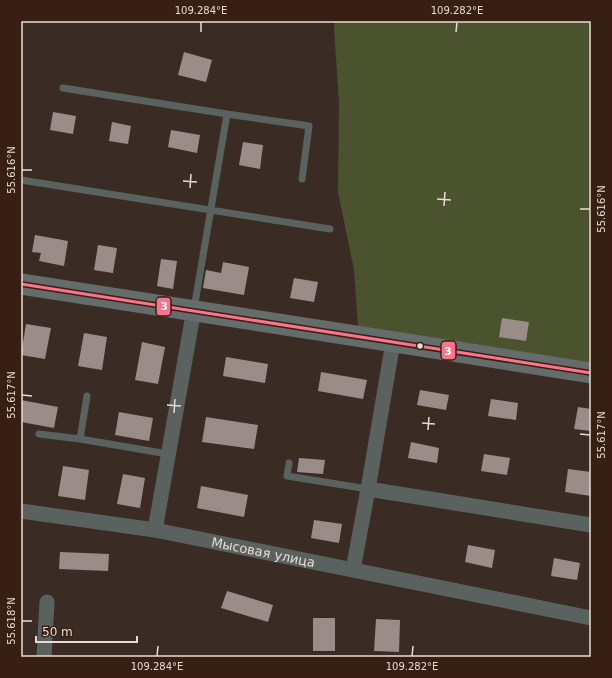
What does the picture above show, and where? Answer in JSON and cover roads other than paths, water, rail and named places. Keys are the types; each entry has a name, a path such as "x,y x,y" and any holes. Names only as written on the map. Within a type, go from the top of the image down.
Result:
{"street":[{"path":"21,284 194,309 591,373"},
{"path":"155,530 194,309"},
{"path":"353,570 393,342"},
{"path":"368,489 591,524"},
{"name":"Мысовая улица","path":"21,511 155,530 591,618"},
{"path":"44,657 47,602"}],"lane":[{"path":"63,88 309,126 302,179"},
{"path":"194,309 228,114"},
{"path":"21,180 330,229"},
{"path":"80,439 87,396"},
{"path":"39,434 80,439 168,454"},
{"path":"289,463 287,476 368,489"}]}
